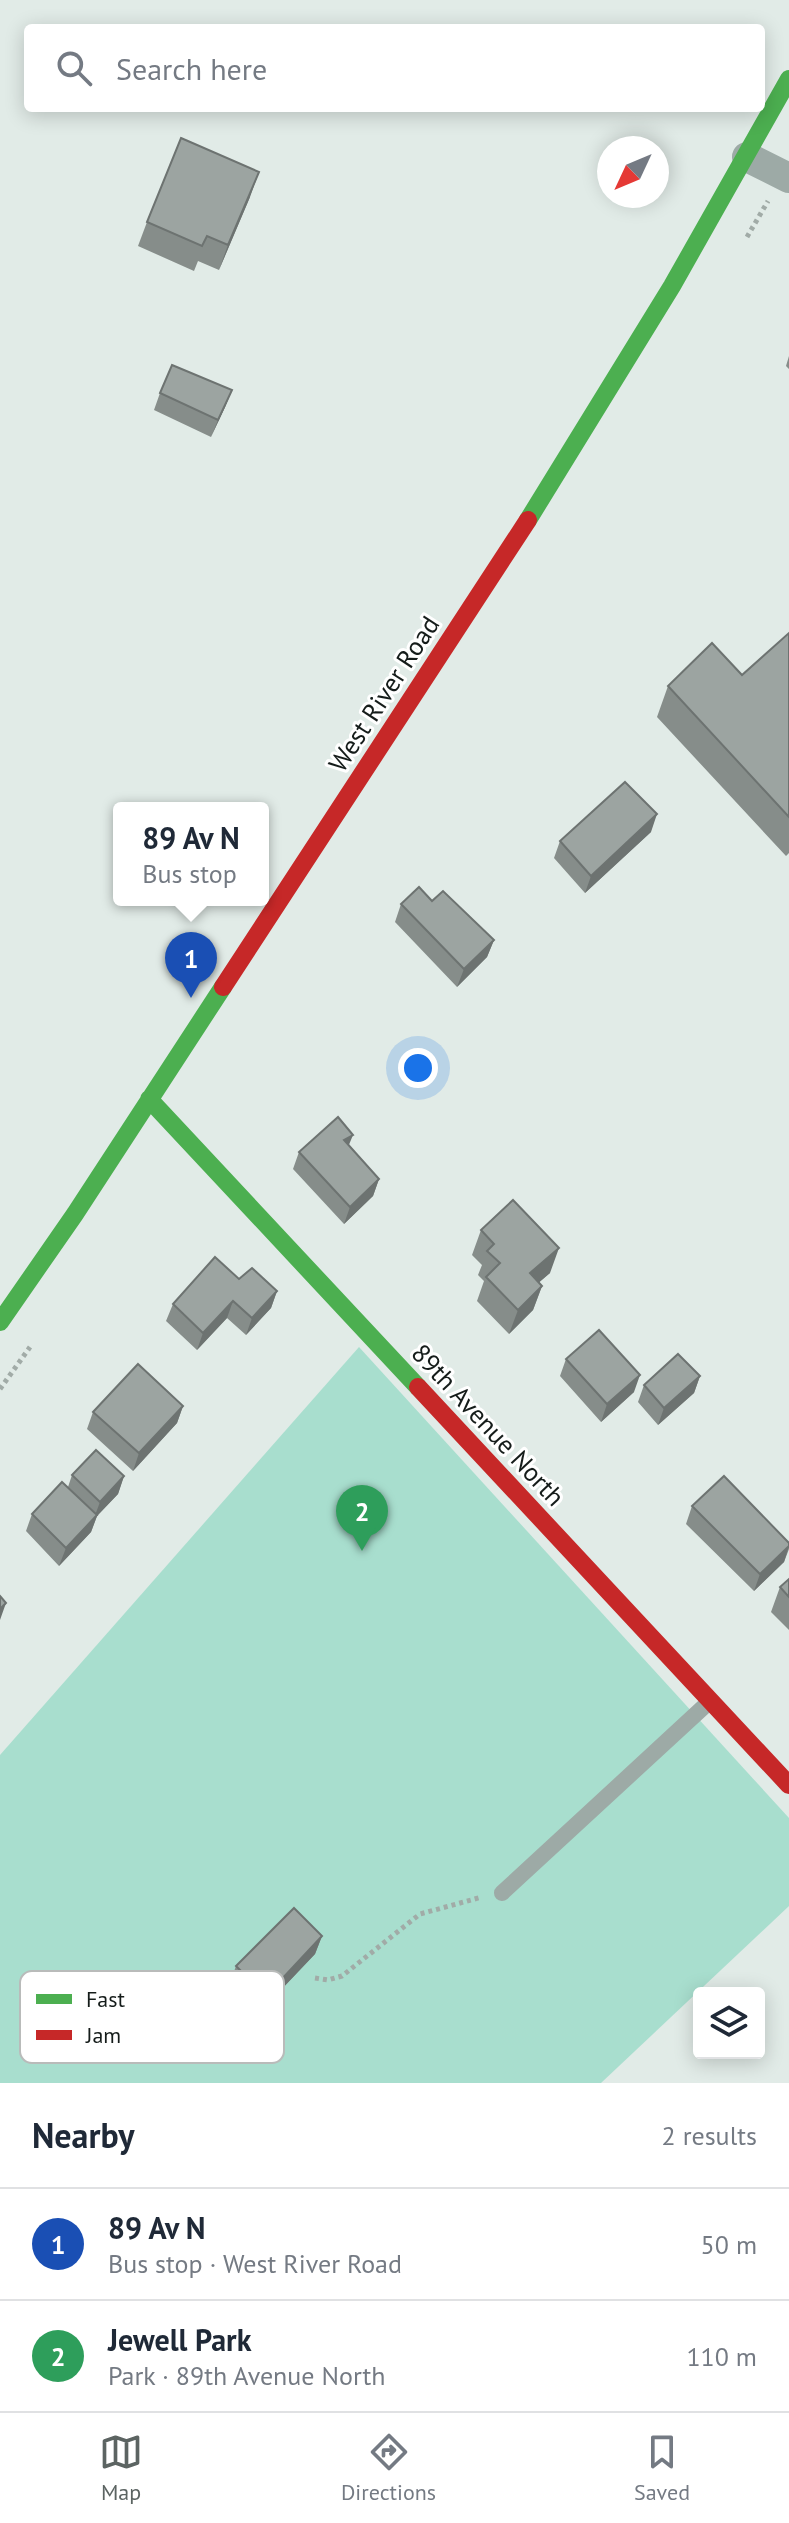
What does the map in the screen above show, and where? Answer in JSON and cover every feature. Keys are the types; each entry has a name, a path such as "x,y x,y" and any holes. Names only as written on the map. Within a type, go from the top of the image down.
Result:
{"street":[{"name":"West River Road","path":"0,1322 149,1099 634,353 789,79"},
{"path":"747,157 789,178"},
{"name":"89th Avenue North","path":"149,1099 789,1785"}],"lane":[{"path":"502,1893 710,1701"}],"path":[{"path":"315,1978 328,1980 342,1976 420,1914 502,1893"}],"green space":[{"path":"359,1347 789,1818 789,1906 703,1987 693,1987 693,1996 601,2083 0,2083 0,1755"}],"building":[{"path":"181,138 259,172 228,245 207,236 202,246 147,222"},
{"path":"172,365 232,390 218,420 160,393"},
{"path":"789,633 789,817 668,686 712,643 742,675"},
{"path":"625,782 657,814 591,876 560,841"},
{"path":"419,887 432,901 443,891 494,940 464,969 401,904"},
{"path":"338,1117 353,1135 344,1140 379,1179 350,1207 299,1152"},
{"path":"513,1200 559,1248 530,1273 542,1286 518,1310 486,1277 500,1263 487,1251 494,1244 481,1230"},
{"path":"215,1257 239,1279 252,1268 277,1291 252,1318 233,1301 203,1333 173,1304"},
{"path":"599,1330 640,1375 607,1404 566,1359"},
{"path":"678,1354 700,1376 664,1408 644,1385"},
{"path":"138,1364 183,1406 139,1453 93,1412"},
{"path":"96,1450 124,1476 100,1502 72,1475"},
{"path":"724,1476 789,1543 760,1574 692,1506"},
{"path":"62,1482 97,1515 66,1548 32,1514"},
{"path":"789,1579 789,1597 780,1587"},
{"path":"294,1908 322,1936 284,1977 284,1971 241,1971 236,1966"}],"traffic: fast":[{"path":"528,520 672,286 789,79"},
{"path":"0,1322 75,1214 223,987"},
{"path":"149,1099 418,1387"}],"traffic: jam":[{"path":"223,987 528,520"},
{"path":"418,1387 789,1785"}],"place":[{"name":"89 Av N","path":"191,998"},
{"name":"Jewell Park","path":"362,1551"}]}
